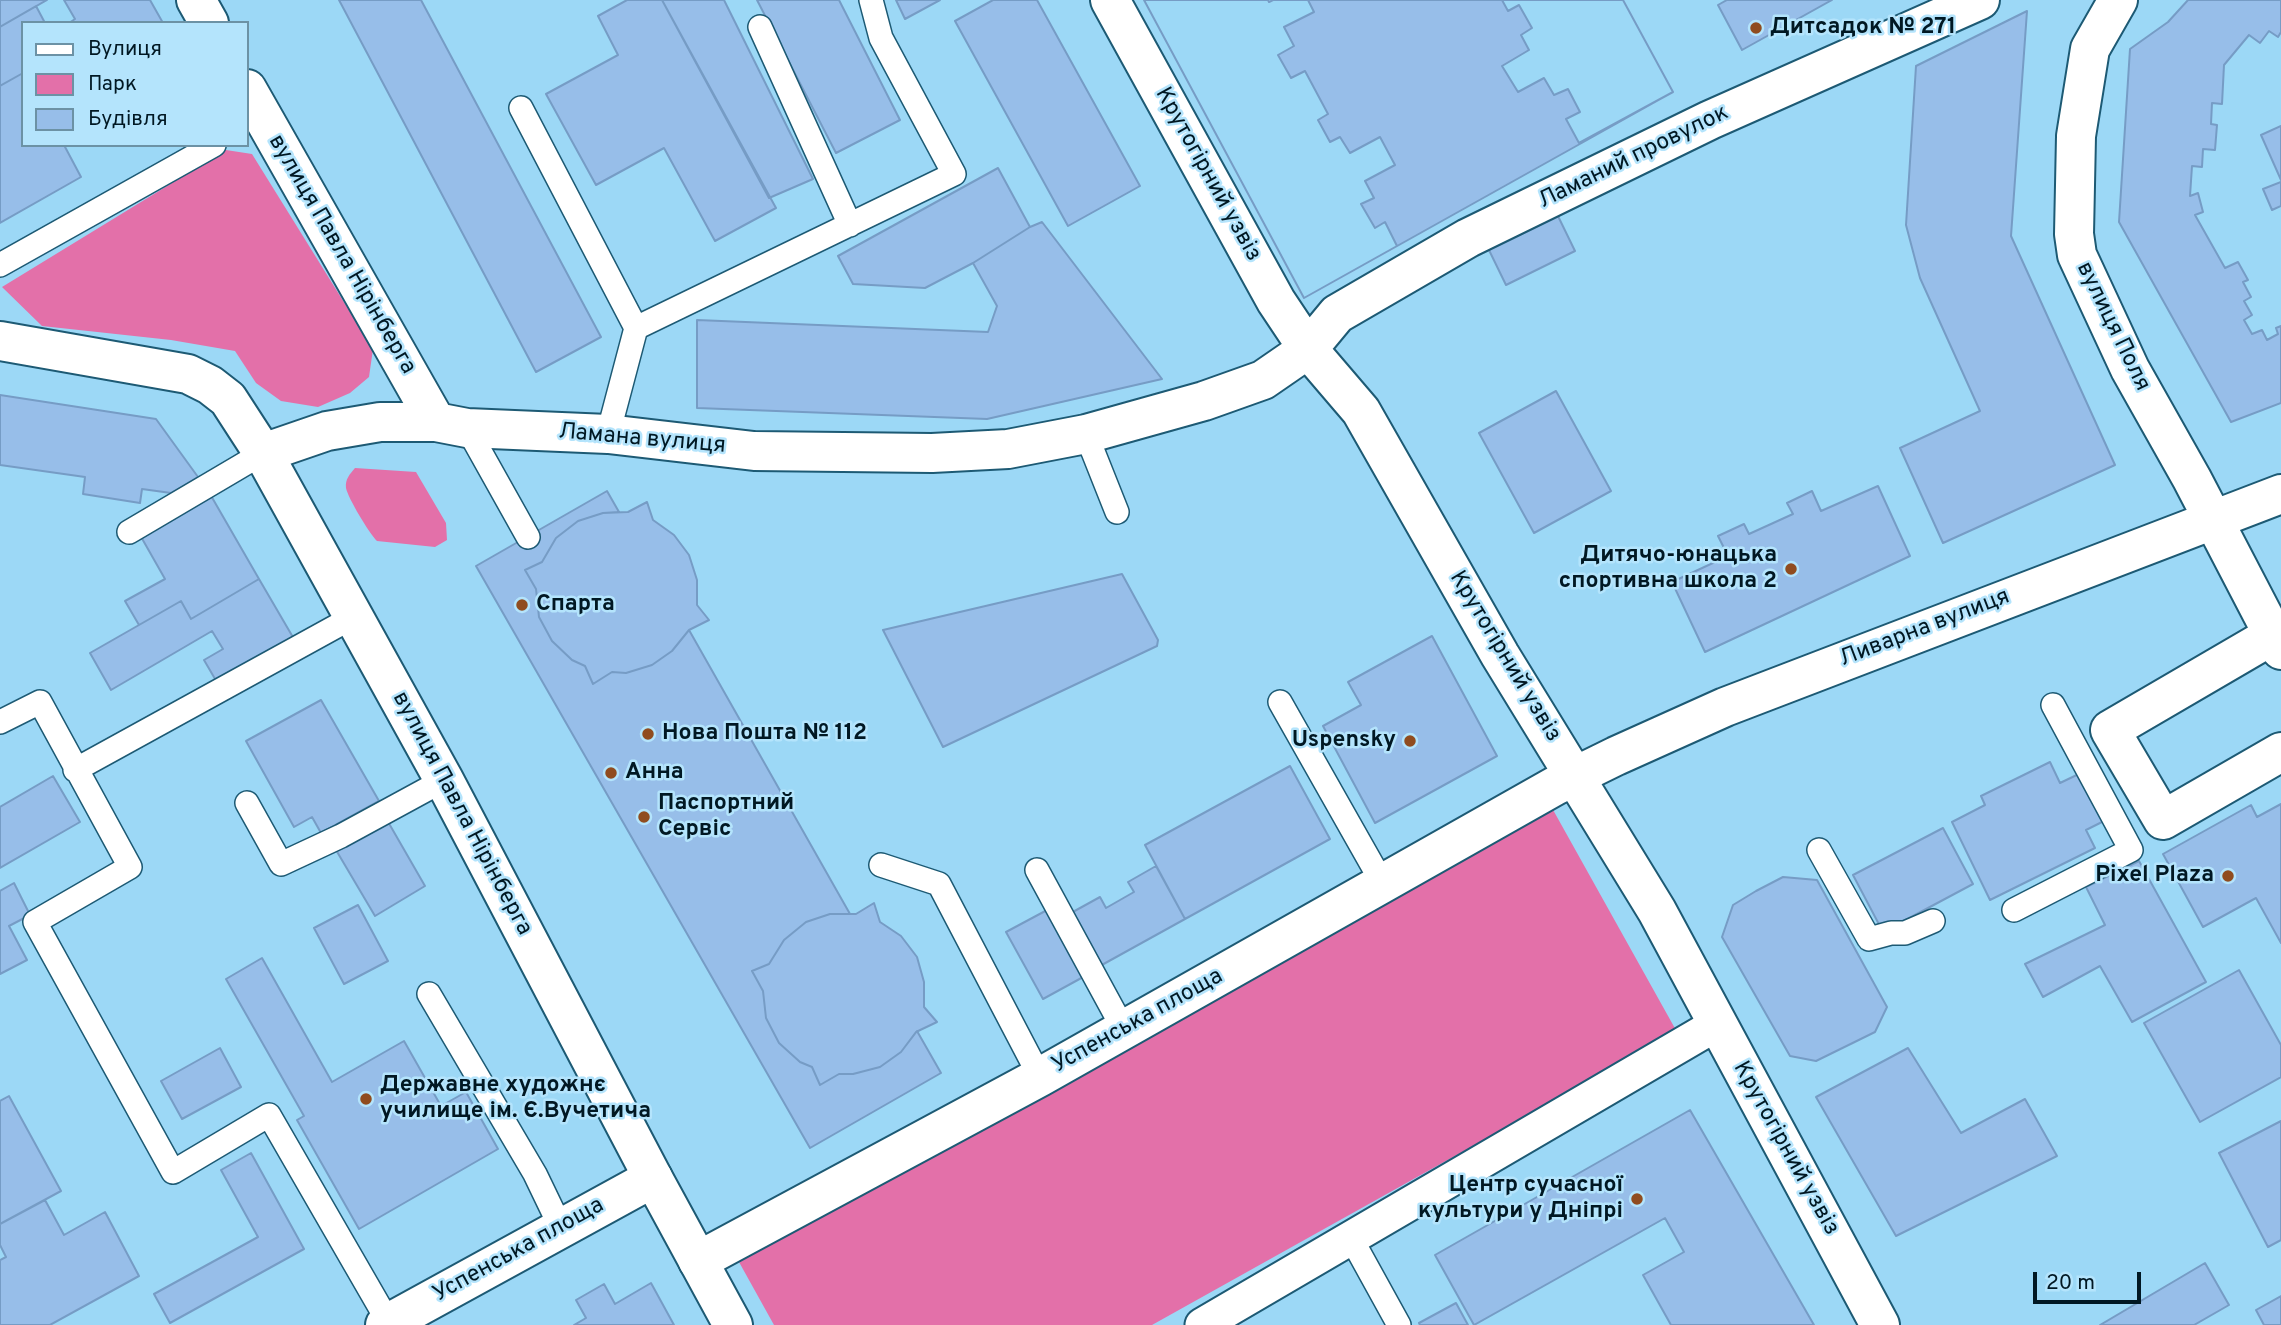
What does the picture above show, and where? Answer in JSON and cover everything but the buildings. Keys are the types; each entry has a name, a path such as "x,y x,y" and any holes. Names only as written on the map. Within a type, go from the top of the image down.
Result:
{"street":[{"path":"196,0 208,21"},
{"name":"Ламаний провулок","path":"1308,349 1337,314 1468,238 1710,120 1980,0"},
{"name":"вулиця Поля","path":"2118,0 2090,49 2080,111 2076,136 2074,234 2077,255 2130,369 2277,642"},
{"name":"Крутогірний узвіз","path":"1114,1 1276,300 1308,349 1361,411 1500,655 1657,911 1880,1325"},
{"name":"вулиця Павла Нірінберга","path":"252,111 452,425"},
{"path":"0,341 188,374 228,399 263,453"},
{"name":"Ламана вулиця","path":"263,453 327,431 380,422 608,434 754,451 919,453 1008,449 1086,434 1204,401 1263,380 1308,349"},
{"name":"вулиця Павла Нірінберга","path":"263,453 444,780 733,1325"},
{"name":"Ливарна вулиця","path":"1575,776 1725,707 2281,494"},
{"path":"2277,642 2110,730 2163,820 2281,752"},
{"name":"Успенська площа","path":"698,1261 1040,1077 1575,776"},
{"path":"1202,1325 1717,1024"},
{"name":"Успенська площа","path":"387,1324 653,1178"}],"lane":[{"path":"636,328 954,174 881,38 871,0"},
{"path":"760,27 850,225"},
{"path":"521,108 636,328 608,434"},
{"path":"0,265 210,147"},
{"path":"452,425 528,537"},
{"path":"1086,434 1117,512"},
{"path":"129,532 263,453"},
{"path":"75,770 355,617"},
{"path":"0,722 40,702 130,867 35,922 173,1172 269,1115 387,1324"},
{"path":"1280,702 1383,884"},
{"path":"2014,911 2131,850 2053,705"},
{"path":"247,803 281,864 341,836 444,780"},
{"path":"1819,850 1869,939 1891,933 1905,933 1933,921"},
{"path":"881,864 939,884 1040,1077"},
{"path":"1037,870 1124,1030"},
{"path":"429,994 535,1174 561,1228"},
{"path":"1351,1238 1399,1325"}],"green space":[{"path":"226,150 252,154 373,349 369,377 350,393 318,407 281,401 256,383 235,351 171,340 42,326 2,287"},
{"path":"355,468 416,472 446,523 447,540 435,547 377,541 359,515 346,488 347,479"},
{"path":"1552,808 1677,1032 1152,1325 774,1325 739,1262"}],"place":[{"name":"Дитсадок № 271","path":"1756,28"},
{"name":"Дитячо-юнацька спортивна школа 2","path":"1791,569"},
{"name":"Спарта","path":"522,605"},
{"name":"Нова Пошта № 112","path":"648,734"},
{"name":"Uspensky","path":"1410,741"},
{"name":"Анна","path":"611,773"},
{"name":"Паспортний Сервіс","path":"644,817"},
{"name":"Pixel Plaza","path":"2228,876"},
{"name":"Державне художнє училище ім. Є.Вучетича","path":"366,1099"},
{"name":"Центр сучасної культури у Дніпрі","path":"1637,1199"}]}
